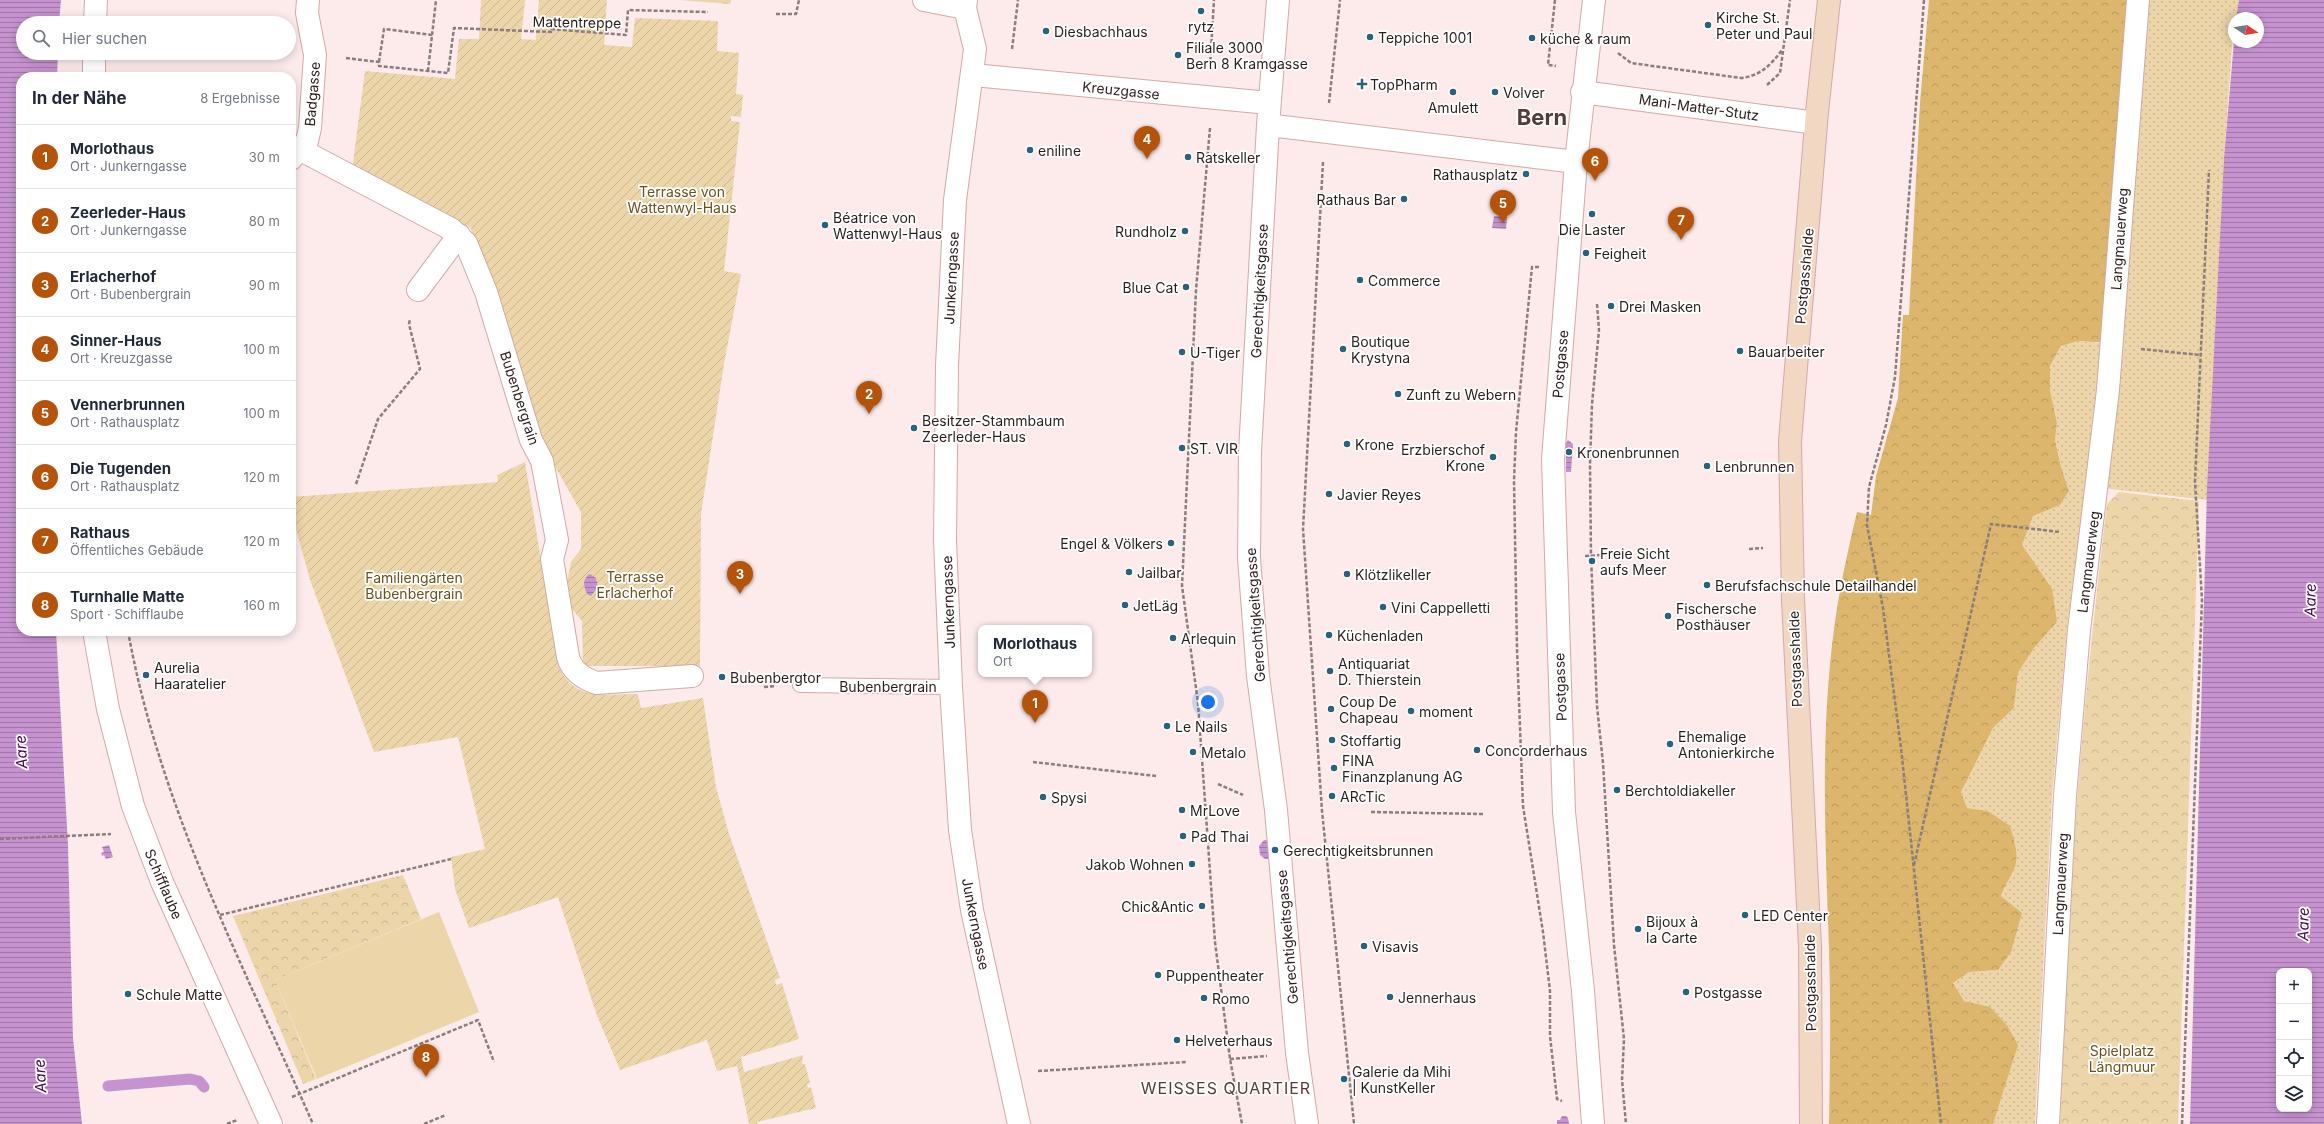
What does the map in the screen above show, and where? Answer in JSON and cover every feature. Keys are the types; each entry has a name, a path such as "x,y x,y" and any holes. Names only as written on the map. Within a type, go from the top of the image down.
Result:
{"street":[{"path":"95,16 96,0"},
{"name":"Badgasse","path":"296,154 307,141 310,128 315,56 307,13 308,0"},
{"path":"924,0 966,4"},
{"name":"Gerechtigkeitsgasse","path":"1278,0 1268,125 1250,452 1249,558 1258,676 1276,810 1297,1053 1307,1124"},
{"path":"1268,125 1576,162 1582,92 1594,0"},
{"name":"Postgasshalde","path":"1811,1124 1810,947 1793,616 1790,441 1816,123 1829,0"},
{"name":"Langmauerweg","path":"2048,1124 2065,796 2079,630 2100,462 2111,347 2138,0"},
{"name":"Junkerngasse","path":"966,4 975,49 973,75 955,200 947,366 945,540 951,686 960,830 972,910 1018,1124"},
{"path":"94,60 94,72"},
{"name":"Kreuzgasse","path":"973,75 1270,103"},
{"name":"Mani-Matter-Stutz","path":"1582,92 1816,123"},
{"name":"Bubenbergrain","path":"296,154 451,229 466,243 486,292 531,440 542,460 557,540 552,559 570,664 581,677 596,683 643,685 692,676"},
{"name":"Postgasse","path":"1576,162 1553,442 1555,558 1564,812 1583,991 1593,1124"},
{"path":"418,290 459,235"},
{"name":"Schifflaube","path":"95,636 119,759 143,833 162,882 267,1117"}],"lane":[{"name":"Bubenbergrain","path":"800,685 951,686"}],"path":[{"path":"432,35 384,29 379,66 428,70 433,29 436,0"},
{"path":"776,14 796,14 799,0"},
{"path":"1012,49 1018,0"},
{"path":"1209,74 1214,0"},
{"path":"1329,105 1340,0"},
{"path":"1548,65 1555,0"},
{"path":"1762,88 1778,75 1790,0"},
{"path":"1924,0 1895,376 1886,425 1869,487 1866,509 1869,540 1883,608 1914,868 1941,1124"},
{"name":"Mattentreppe","path":"428,70 448,73 454,28 551,32 551,29 626,35 628,10 708,12"},
{"path":"1613,52 1620,53 1624,59 1631,63 1741,78 1757,75 1766,68 1783,48"},
{"path":"315,56 379,62"},
{"path":"1211,123 1196,290 1182,586 1198,702 1215,942 1230,1059 1242,1124"},
{"path":"1323,158 1303,529 1322,811 1354,1124"},
{"path":"2182,1124 2202,600 2195,481 2209,170"},
{"path":"1532,266 1516,432 1514,480 1515,586 1523,806 1543,932 1550,991 1550,1018"},
{"path":"356,484 378,420 420,369 409,324 418,290"},
{"path":"1599,330 1592,412 1591,556 1597,706 1603,763 1614,945 1624,1039 1622,1080 1626,1124"},
{"path":"2111,347 2200,355"},
{"path":"1914,868 1991,524 2062,532"},
{"path":"129,636 141,693 172,798 199,869 314,1124"},
{"path":"1033,762 1156,776"},
{"path":"1371,812 1483,814"},
{"path":"0,839 143,833"},
{"path":"220,915 451,859"},
{"path":"227,1124 267,1117 300,1093 478,1020 494,1062"},
{"path":"1230,1059 1248,1058"},
{"path":"1008,1073 1186,1062"},
{"path":"424,1124 446,1114"}],"green space":[{"path":"481,0 525,0 521,39 536,40 539,0 607,0 604,45 632,47 635,18 718,21 717,51 739,53 736,94 743,95 741,117 731,116 731,121 740,122 724,271 741,274 724,364 701,514 700,666 583,666 582,621 572,609 566,587 571,562 581,549 581,512 537,435 526,385 483,271 471,228 352,170 365,71 455,79 459,39 479,39"},
{"path":"679,0 731,0 730,4"},
{"path":"1929,0 2137,0 2109,343 2078,341 2061,346 2050,366 2050,390 2057,423 2055,440 2061,467 2069,491 2060,505 2033,516 2022,545 2052,589 2057,622 2034,648 2018,673 2014,708 1993,728 1961,792 1967,808 1988,811 2010,826 2016,852 2016,862 2001,896 2022,913 2011,952 1998,970 1969,972 1953,983 1964,1001 1990,1007 2007,1025 2018,1045 1993,1124 1829,1124 1830,992 1825,818 1828,688 1838,602 1857,512 1871,515 1876,476 1898,398 1903,315 1909,315 1920,103"},
{"path":"2139,0 2239,0 2237,12 2228,12 2228,48 2232,48 2224,158 2207,500 2085,486 2067,629 2052,796 2035,1124 1993,1124 2007,1025 1990,1008 1964,1001 1953,983 1969,972 1998,970 2022,913 2001,896 2004,885 2015,868 1988,811 1967,808 1961,792 1993,728 2014,708 2018,673 2034,648 2057,622 2022,545 2033,516 2060,505 2069,491 2061,467 2055,440 2057,423 2050,390 2050,366 2061,346 2078,341 2112,344"},
{"name":"Familiengärten Bubenbergrain","path":"525,462 558,664 564,676 572,685 581,690 602,695 638,694 641,708 703,698 716,787 729,834 780,978 775,980 776,985 782,983 799,1039 741,1057 744,1072 803,1055 802,1064 805,1064 810,1083 807,1084 808,1088 811,1087 816,1108 757,1122 758,1124 749,1124 737,1066 717,1071 707,1040 620,1070 596,1013 558,897 469,928 455,889 451,857 485,849 458,737 374,752 310,580 296,529 296,497 498,482 497,475"},
{"name":"Spielplatz Längmuur","path":"2119,492 2199,501 2178,1124 2060,1124 2062,1046 2070,891 2082,736 2107,504"},
{"path":"403,875 421,919 275,980 316,1079 303,1084 233,916"},
{"path":"439,912 479,1012 317,1079 275,980"}],"water":[{"name":"Aare","path":"0,0 61,0 60,16 16,16 16,60 58,60 57,72 16,72 16,636 56,636 68,845 73,1038 82,1124 0,1124"},
{"name":"Aare","path":"2239,0 2324,0 2324,1124 2190,1124 2207,488 2224,158 2233,48 2264,48 2264,12 2237,12"},
{"path":"1494,216 1507,217 1506,229 1492,228"},
{"name":"Kronenbrunnen","path":"1568,440 1573,444 1571,472 1566,472 1566,443"},
{"path":"590,574 596,578 598,587 591,596 588,595 584,586 587,576"},
{"name":"Gerechtigkeitsbrunnen","path":"1264,840 1272,840 1274,859 1265,859 1260,855 1259,846"},
{"path":"109,845 113,857 106,859 101,853 104,852 102,847"},
{"path":"1562,1116 1566,1116 1568,1118 1569,1124 1557,1124 1557,1120 1560,1120"}],"waterway":[{"path":"108,1086 190,1079 199,1081 204,1087"}],"place":[{"name":"rytz","path":"1201,11"},
{"name":"Kirche St. Peter und Paul","path":"1708,25"},
{"name":"Diesbachhaus","path":"1046,31"},
{"name":"Teppiche 1001","path":"1370,37"},
{"name":"küche & raum","path":"1532,38"},
{"name":"Filiale 3000 Bern 8 Kramgasse","path":"1178,55"},
{"name":"TopPharm","path":"1362,84"},
{"name":"Amulett","path":"1453,92"},
{"name":"Volver","path":"1495,92"},
{"name":"eniline","path":"1030,150"},
{"name":"Ratskeller","path":"1188,157"},
{"name":"Sinner-Haus","path":"1147,159"},
{"name":"Rathausplatz","path":"1526,174"},
{"name":"Die Tugenden","path":"1595,181"},
{"name":"Rathaus Bar","path":"1404,199"},
{"name":"Die Laster","path":"1592,214"},
{"name":"Vennerbrunnen","path":"1503,223"},
{"name":"Béatrice von Wattenwyl-Haus","path":"825,225"},
{"name":"Rundholz","path":"1185,231"},
{"name":"Rathaus","path":"1681,240"},
{"name":"Feigheit","path":"1586,253"},
{"name":"Commerce","path":"1360,280"},
{"name":"Blue Cat","path":"1186,287"},
{"name":"Drei Masken","path":"1611,306"},
{"name":"Boutique Krystyna","path":"1343,349"},
{"name":"Bauarbeiter","path":"1740,351"},
{"name":"U-Tiger","path":"1182,352"},
{"name":"Zunft zu Webern","path":"1398,394"},
{"name":"Zeerleder-Haus","path":"869,414"},
{"name":"Besitzer-Stammbaum Zeerleder-Haus","path":"914,428"},
{"name":"Krone","path":"1347,444"},
{"name":"ST. VIR","path":"1182,448"},
{"name":"Kronenbrunnen","path":"1569,452"},
{"name":"Erzbierschof Krone","path":"1493,457"},
{"name":"Lenbrunnen","path":"1707,466"},
{"name":"Javier Reyes","path":"1329,494"},
{"name":"Engel & Völkers","path":"1171,543"},
{"name":"Freie Sicht aufs Meer","path":"1592,561"},
{"name":"Jailbar","path":"1129,572"},
{"name":"Klötzlikeller","path":"1347,574"},
{"name":"Berufsfachschule Detailhandel","path":"1707,585"},
{"name":"Erlacherhof","path":"740,594"},
{"name":"JetLäg","path":"1125,605"},
{"name":"Vini Cappelletti","path":"1383,607"},
{"name":"Fischersche Posthäuser","path":"1668,616"},
{"name":"Küchenladen","path":"1329,635"},
{"name":"Arlequin","path":"1173,638"},
{"name":"Antiquariat D. Thierstein","path":"1330,671"},
{"name":"Aurelia Haaratelier","path":"146,675"},
{"name":"Bubenbergtor","path":"722,677"},
{"name":"Coup De Chapeau","path":"1331,709"},
{"name":"moment","path":"1411,711"},
{"name":"Morlothaus","path":"1035,723"},
{"name":"Le Nails","path":"1167,726"},
{"name":"Stoffartig","path":"1332,740"},
{"name":"Ehemalige Antonierkirche","path":"1670,744"},
{"name":"Concorderhaus","path":"1477,750"},
{"name":"Metalo","path":"1193,752"},
{"name":"FINA Finanzplanung AG","path":"1334,768"},
{"name":"Berchtoldiakeller","path":"1617,790"},
{"name":"ARcTic","path":"1332,796"},
{"name":"Spysi","path":"1043,797"},
{"name":"MrLove","path":"1182,810"},
{"name":"Pad Thai","path":"1183,836"},
{"name":"Gerechtigkeitsbrunnen","path":"1275,850"},
{"name":"Jakob Wohnen","path":"1192,864"},
{"name":"Chic&Antic","path":"1202,906"},
{"name":"LED Center","path":"1745,915"},
{"name":"Bijoux à la Carte","path":"1638,929"},
{"name":"Visavis","path":"1364,946"},
{"name":"Puppentheater","path":"1158,975"},
{"name":"Postgasse","path":"1686,992"},
{"name":"Schule Matte","path":"128,994"},
{"name":"Jennerhaus","path":"1390,997"},
{"name":"Romo","path":"1204,998"},
{"name":"Helveterhaus","path":"1177,1040"},
{"name":"Turnhalle Matte","path":"426,1077"},
{"name":"Galerie da Mihi | KunstKeller","path":"1344,1079"}],"district":[{"name":"Bern","path":"1542,117"},
{"name":"WEISSES QUARTIER","path":"1226,1088"}],"park label":[{"name":"Terrasse von Wattenwyl-Haus","path":"682,200"},
{"name":"Terrasse Erlacherhof","path":"635,584"}]}
